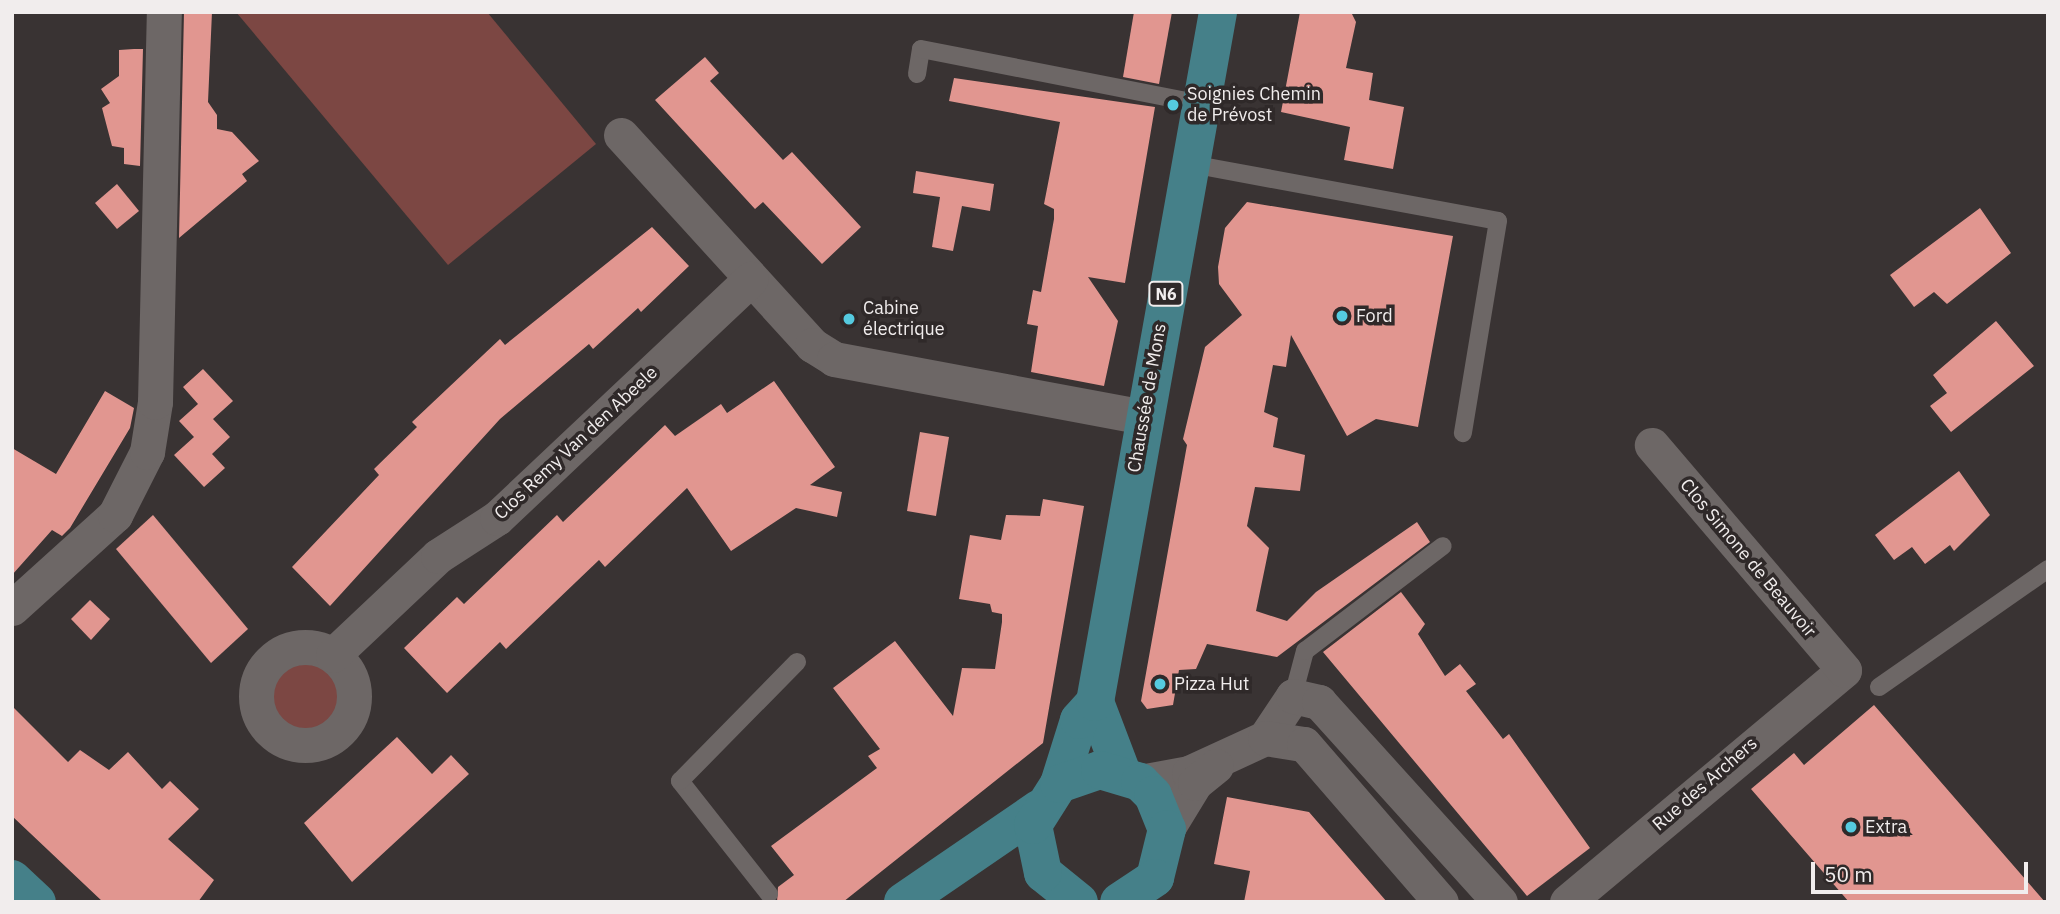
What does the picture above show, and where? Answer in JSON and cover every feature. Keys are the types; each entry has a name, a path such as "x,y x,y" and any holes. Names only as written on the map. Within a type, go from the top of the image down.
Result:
{"main road":[{"name":"Chaussée de Mons","path":"1043,873 1032,842 1079,720 1095,702 1143,417 1218,12"},
{"path":"1095,702 1131,778"},
{"path":"904,902 1049,796 1100,769 1131,778 1153,795 1167,829 1164,860 1133,898"},
{"path":"964,858 1043,873 1079,902"},
{"path":"12,879 37,902"}],"street":[{"path":"12,608 114,514 147,452 155,389 164,12"},
{"path":"621,135 812,345 834,359 1143,417"},
{"name":"Clos Remy Van den Abeele","path":"333,656 438,556 497,518 751,279"},
{"name":"Clos Simone de Beauvoir","path":"1652,445 1844,670"},
{"name":"Rue des Archers","path":"1567,902 1844,670"},
{"path":"1167,829 1195,783 1224,759 1265,738 1293,696 1319,702 1500,902"},
{"path":"1265,738 1304,744 1441,902"},
{"path":"1131,778 1224,759"}],"lane":[{"path":"917,74 921,49 1201,104"},
{"path":"1191,164 1498,221 1463,433"},
{"path":"1293,696 1305,651 1443,546"},
{"path":"1879,687 2048,569"},
{"path":"769,894 680,781 797,662"}],"shaded area":[{"path":"236,12 487,12 596,144 448,265"},
{"path":"304,655 320,658 333,667 342,680 345,696 342,712 333,725 320,734 304,737 288,734 275,725 266,712 263,696 266,680 275,667 288,658"}],"building":[{"path":"184,12 212,12 208,102 217,115 217,129 232,132 259,161 242,174 247,181 179,238"},
{"path":"1134,12 1172,12 1159,84 1123,77"},
{"path":"1300,12 1351,12 1356,22 1346,68 1373,73 1369,100 1404,107 1393,169 1344,160 1350,127 1281,112"},
{"path":"143,49 140,166 124,164 124,148 112,146 102,108 110,103 101,89 119,76 119,50"},
{"path":"705,57 719,73 710,81 783,160 792,152 861,227 822,264 763,202 755,209 655,100"},
{"path":"954,78 1155,107 1125,283 1088,277 1118,321 1104,386 1031,372 1038,326 1027,324 1033,290 1041,292 1054,219 1054,209 1044,204 1060,122 949,101"},
{"path":"916,171 994,184 990,211 962,206 953,251 932,247 940,197 913,193"},
{"path":"117,184 139,211 117,229 95,203"},
{"path":"1247,202 1453,236 1418,427 1376,419 1347,436 1291,335 1286,367 1273,365 1264,412 1278,418 1273,447 1305,455 1300,491 1255,487 1247,526 1269,548 1256,611 1287,621 1316,592 1417,522 1430,542 1277,657 1207,644 1196,669 1179,670 1173,705 1147,709 1141,701 1187,445 1183,439 1205,347 1242,315 1219,284 1218,267 1225,228"},
{"path":"1980,208 2011,253 1947,304 1934,292 1914,307 1890,275"},
{"path":"652,227 689,266 641,312 638,308 593,349 589,344 500,419 330,606 292,567 379,475 374,469 417,427 412,422 500,339 505,345"},
{"path":"1996,321 2034,366 1951,432 1930,406 1947,393 1933,375"},
{"path":"203,369 233,401 213,419 230,437 212,454 225,468 204,487 174,455 194,437 179,421 198,404 183,387"},
{"path":"774,381 835,467 810,485 842,492 837,517 796,508 731,551 687,488 605,567 599,560 506,649 500,642 447,693 404,648 457,597 464,604 557,515 563,522 665,425 675,436 721,404 727,413"},
{"path":"105,391 134,408 130,428 70,528 62,536 52,530 12,575 12,448 56,474"},
{"path":"920,432 949,437 936,516 907,511"},
{"path":"1959,471 1990,515 1954,551 1950,545 1925,564 1912,547 1894,560 1875,535"},
{"path":"1043,499 1084,506 1043,743 843,902 777,902 778,887 794,875 771,846 877,768 868,756 880,749 833,688 895,641 953,716 962,668 995,669 1002,622 1002,614 992,612 990,604 959,599 970,535 1001,540 1006,515 1040,516"},
{"path":"153,515 248,629 211,663 116,549"},
{"path":"1401,592 1425,624 1418,634 1445,676 1460,664 1476,684 1466,691 1503,739 1509,734 1590,848 1527,896 1323,652"},
{"path":"90,600 110,619 91,640 71,619"},
{"path":"1874,705 2045,902 1849,902 1751,789 1794,753 1804,765"},
{"path":"12,706 68,762 80,750 109,770 128,752 162,789 170,781 199,809 168,839 214,880 198,902 103,902 12,816"},
{"path":"397,737 432,774 451,755 469,774 352,882 304,823"},
{"path":"1227,797 1309,812 1387,902 1244,902 1250,871 1214,864"}],"place":[{"name":"Soignies Chemin de Prévost","path":"1173,105"},
{"name":"Ford","path":"1342,316"},
{"name":"Cabine électrique","path":"849,319"},
{"name":"Pizza Hut","path":"1160,684"},
{"name":"Extra","path":"1851,827"}]}
